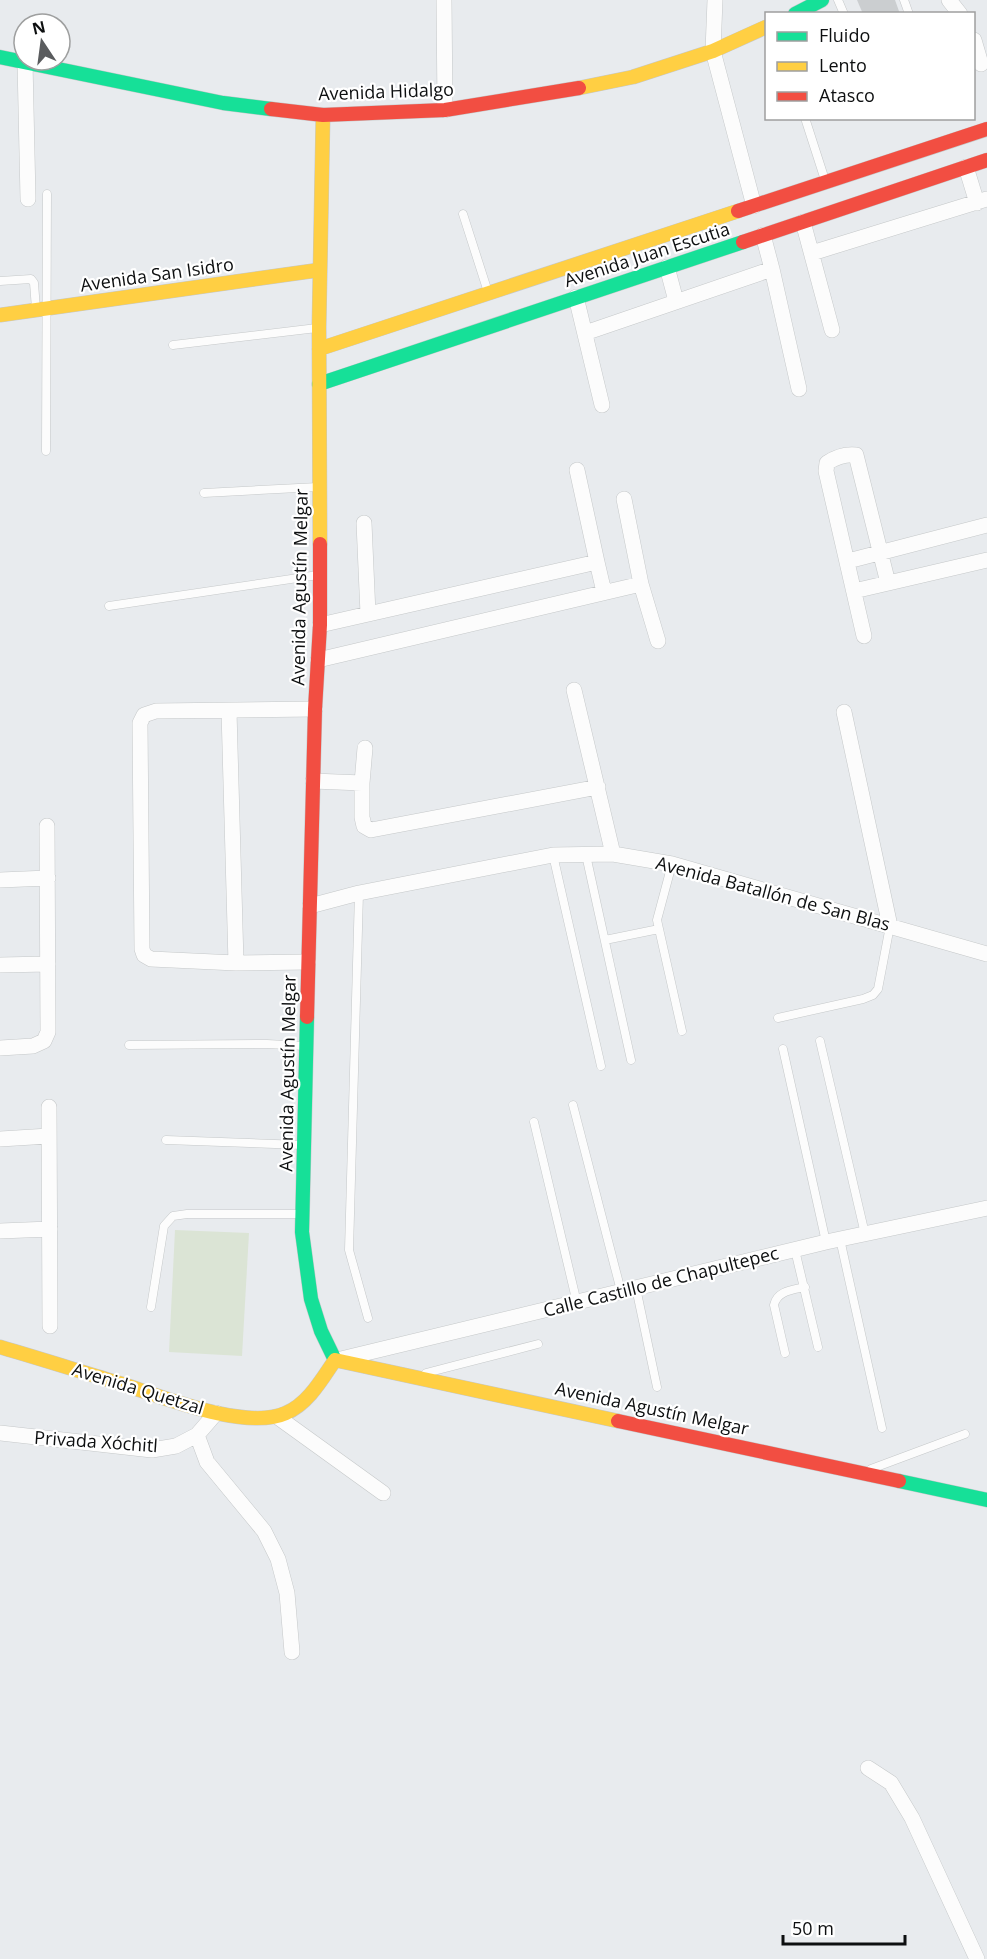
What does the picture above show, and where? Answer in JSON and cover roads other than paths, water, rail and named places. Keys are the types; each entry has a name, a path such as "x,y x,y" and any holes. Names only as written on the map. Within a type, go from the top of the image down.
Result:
{"main road":[{"path":"800,12 822,3"},
{"name":"Avenida Hidalgo","path":"72,72 223,103 323,115 446,110 557,93 633,77 713,51 765,27"},
{"name":"Avenida Agustín Melgar","path":"323,115 318,327 320,625 315,709 302,1232 311,1299 321,1331 335,1360 987,1500"},
{"name":"Avenida Juan Escutia","path":"319,349 987,129"},
{"name":"Avenida Juan Escutia","path":"319,384 987,160"},
{"name":"Avenida San Isidro","path":"0,315 319,270"},
{"name":"Avenida Quetzal","path":"0,1347 216,1413 251,1419 279,1418"},
{"path":"279,1418 300,1407 335,1360"}],"street":[{"path":"444,0 446,110"},
{"path":"715,0 713,51 754,207"},
{"path":"949,0 958,12"},
{"path":"975,43 981,64"},
{"path":"26,72 28,200"},
{"path":"812,253 982,201 966,167"},
{"path":"803,222 832,330"},
{"path":"763,235 799,389"},
{"path":"667,267 676,301"},
{"path":"585,333 772,269"},
{"path":"576,297 602,405"},
{"path":"864,636 826,471 827,463 832,460 856,455 888,583"},
{"path":"577,470 604,592"},
{"path":"624,499 641,584 658,641"},
{"path":"364,523 368,614"},
{"path":"848,561 987,525"},
{"path":"854,591 987,560"},
{"path":"320,625 597,562"},
{"path":"318,660 641,584"},
{"path":"574,690 612,854"},
{"path":"308,962 236,963 151,959 144,955 142,949 140,723 144,715 156,711 315,709"},
{"path":"229,711 236,963"},
{"path":"844,712 890,926"},
{"path":"365,747 362,817 364,825 372,830 598,787"},
{"path":"313,781 362,783"},
{"path":"0,1047 33,1046 44,1041 48,1032 47,826"},
{"name":"Avenida Batallón de San Blas","path":"310,906 359,893 553,855 612,854 672,864 987,954"},
{"path":"0,880 48,878"},
{"path":"0,965 48,964"},
{"path":"49,1107 50,1326"},
{"path":"0,1138 49,1136"},
{"name":"Calle Castillo de Chapultepec","path":"335,1360 833,1241 987,1208"},
{"path":"0,1231 50,1229"},
{"name":"Privada Xóchitl","path":"0,1433 152,1450 176,1446 197,1435 216,1413"},
{"path":"279,1418 383,1493"},
{"path":"197,1435 207,1462 264,1531 278,1559 287,1593 292,1652"},
{"path":"868,1768 891,1783 912,1818 977,1959"}],"lane":[{"path":"806,120 826,182"},
{"path":"46,451 41,310 47,194"},
{"path":"463,214 488,294"},
{"path":"0,281 31,279 41,310"},
{"path":"173,345 318,327"},
{"path":"204,493 319,487"},
{"path":"109,606 320,574"},
{"path":"553,855 601,1066"},
{"path":"586,855 631,1060"},
{"path":"672,864 657,920 682,1031"},
{"path":"359,893 349,1250 368,1318"},
{"path":"778,1018 873,995 878,989 890,926"},
{"path":"605,940 659,929"},
{"path":"820,1041 865,1234"},
{"path":"129,1045 267,1044 306,1047"},
{"path":"783,1049 882,1428"},
{"path":"573,1105 657,1387"},
{"path":"534,1122 577,1303"},
{"path":"166,1140 304,1145"},
{"path":"151,1307 164,1226 173,1216 187,1214 303,1215"},
{"path":"795,1250 818,1347"},
{"path":"785,1353 774,1305 775,1298 781,1293 805,1287"},
{"path":"414,1377 537,1344"},
{"path":"862,1473 888,1461 965,1434"}]}
